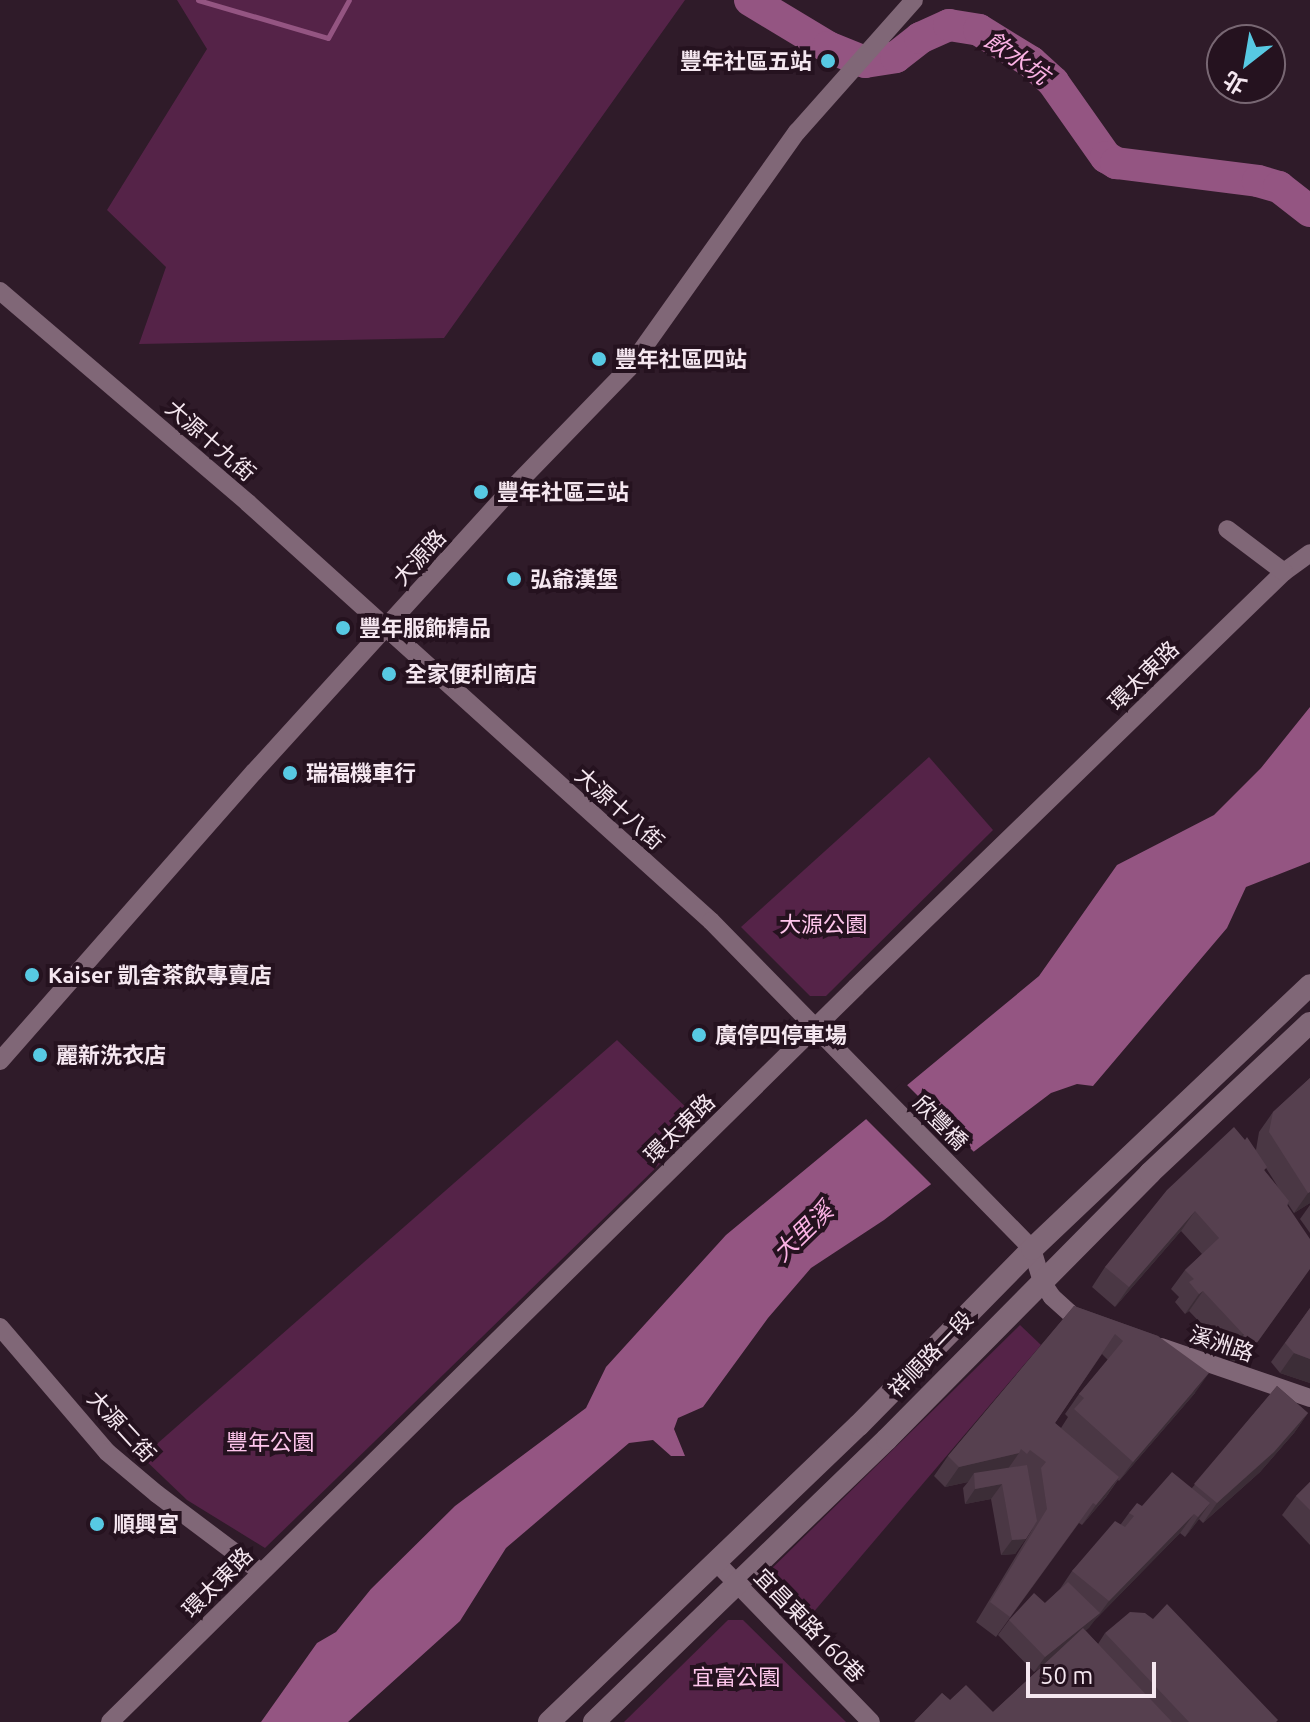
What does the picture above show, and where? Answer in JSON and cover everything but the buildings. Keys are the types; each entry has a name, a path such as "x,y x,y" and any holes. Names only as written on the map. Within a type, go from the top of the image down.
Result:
{"street":[{"name":"大源路","path":"0,1061 69,986 187,845 508,493 629,368 797,132 914,0"},
{"name":"大源十九街","path":"0,291 248,503 386,629"},
{"path":"1227,529 1284,572"},
{"name":"環太東路","path":"110,1722 1284,572 1310,553"},
{"name":"大源十八街","path":"386,629 711,921 815,1029"},
{"name":"祥順路一段","path":"549,1722 918,1368 1032,1249 1310,985"},
{"name":"祥順路一段","path":"594,1722 887,1439 1150,1173 1310,1023"},
{"name":"欣豐橋","path":"815,1029 1032,1249"},
{"path":"1032,1249 1042,1282 1074,1317 1102,1327"},
{"name":"大源二街","path":"0,1327 107,1452 261,1572"},
{"name":"溪洲路","path":"1143,1341 1310,1398"},
{"name":"宜昌東路160巷","path":"715,1561 871,1722"}],"green space":[{"path":"177,0 685,0 444,338 139,344 166,267 107,210 207,49"},
{"name":"大源公園","path":"929,757 993,830 826,996 810,996 741,927"},
{"name":"豐年公園","path":"617,1040 702,1123 265,1548 187,1500 142,1457"},
{"path":"1020,1325 1041,1345 806,1621 793,1621 763,1592 761,1579"},
{"name":"宜富公園","path":"728,1620 743,1620 846,1722 624,1722"}],"water":[{"name":"大里溪","path":"1310,707 1310,862 1246,887 1227,928 1093,1086 1077,1084 1051,1093 884,1220 811,1268 768,1318 703,1407 678,1418 674,1429 685,1456 671,1456 653,1440 629,1443 506,1548 460,1621 348,1722 261,1722 317,1643 336,1632 371,1589 455,1506 586,1408 606,1367 726,1235 1039,976 1117,865 1214,815 1261,768"}],"pier":[{"path":"903,1081 977,1155 940,1193 866,1118"}],"waterway":[{"path":"198,0 328,38 349,0"},
{"name":"飲水坑","path":"750,0 828,47 865,62 896,57 920,38 949,25 979,30 1031,62 1053,82 1106,157 1116,163 1258,181 1279,187 1310,211"}],"place":[{"name":"豐年社區五站","path":"828,61"},
{"name":"豐年社區四站","path":"599,359"},
{"name":"豐年社區三站","path":"481,492"},
{"name":"弘爺漢堡","path":"514,579"},
{"name":"豐年服飾精品","path":"343,628"},
{"name":"全家便利商店","path":"389,674"},
{"name":"瑞福機車行","path":"290,773"},
{"name":"Kaiser 凱舍茶飲專賣店","path":"32,975"},
{"name":"廣停四停車場","path":"699,1035"},
{"name":"麗新洗衣店","path":"40,1055"},
{"name":"順興宮","path":"97,1524"}]}
